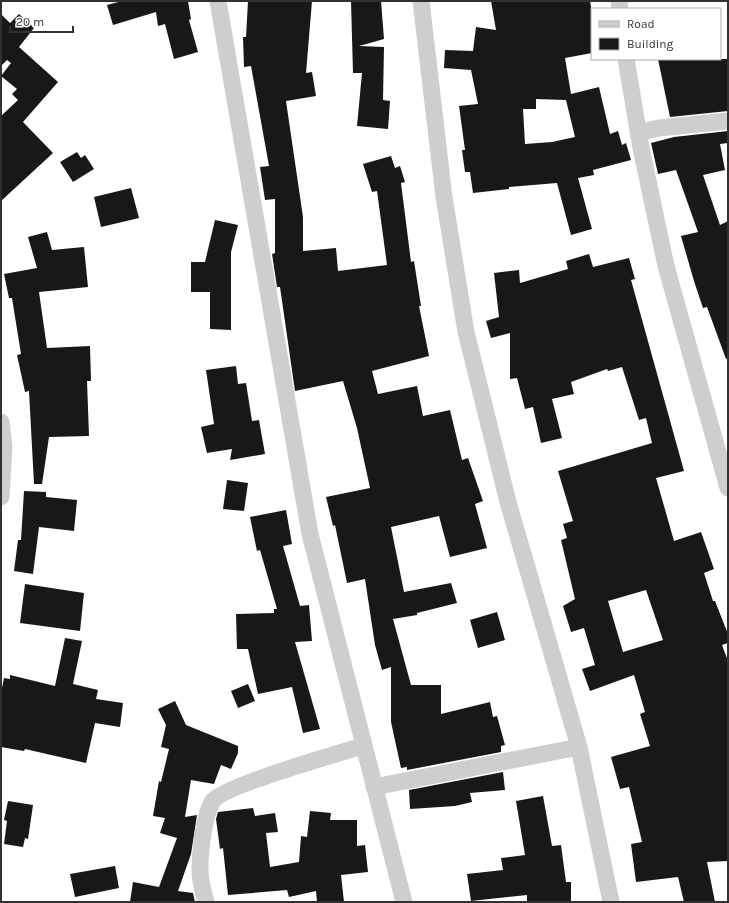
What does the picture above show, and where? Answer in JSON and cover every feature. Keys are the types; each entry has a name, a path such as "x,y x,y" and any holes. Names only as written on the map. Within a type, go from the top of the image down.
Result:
{"street":[{"path":"218,1 310,534 404,902"},
{"path":"421,1 444,197 466,332 508,502 579,748 611,902"},
{"path":"626,60 638,133 666,266 728,488"},
{"path":"638,133 658,128 728,121"},
{"path":"1,422 4,446 1,497"},
{"path":"206,902 200,881 200,862 206,821 213,800 233,788 364,746"},
{"path":"374,787 579,748"}],"building":[{"path":"122,1 188,1 191,19 189,20 198,52 174,59 165,24 158,26 156,12 113,25 107,5"},
{"path":"248,1 312,1 306,73 312,72 316,96 286,101 303,217 303,251 336,248 338,271 387,265 377,191 372,192 363,164 391,156 395,168 400,166 405,182 401,183 411,262 414,261 421,306 419,306 429,356 372,371 378,394 417,386 423,416 450,410 462,460 468,458 483,501 475,504 487,548 450,557 439,516 391,527 404,592 451,583 457,603 417,613 417,615 393,619 411,685 441,685 441,714 490,702 493,717 497,716 505,745 501,746 501,752 407,770 407,767 401,768 391,722 391,667 382,670 375,645 365,579 347,583 335,525 333,526 326,497 370,488 357,428 343,381 295,391 280,287 277,287 272,254 275,253 275,199 265,200 260,167 269,166 251,66 244,67 243,37 246,37"},
{"path":"351,1 381,1 384,39 359,46 384,47 383,100 390,101 388,129 357,126 362,73 353,73"},
{"path":"491,1 590,1 591,53 565,58 571,94 599,87 610,134 618,131 622,145 626,143 631,160 593,170 594,175 578,178 592,229 571,235 557,183 509,187 509,189 473,193 470,172 465,172 462,150 465,150 459,106 478,104 471,70 444,68 445,50 473,51 476,27 496,30","holes":["536,99 566,100 575,137 552,142 525,144 523,109 536,109"]},
{"path":"1,14 10,23 19,14 34,28 19,47 58,82 23,122 53,153 1,201 1,116 18,100 12,94 17,89 1,76 11,63 7,60 1,66"},
{"path":"728,59 728,111 670,117 658,60"},
{"path":"728,131 728,143 720,144 725,170 703,175 720,225 728,221 728,358 726,359 707,307 703,308 681,236 698,232 676,170 658,174 651,143 674,137"},
{"path":"77,152 81,158 85,155 94,169 73,182 60,162"},
{"path":"131,188 139,218 101,227 94,197"},
{"path":"215,220 238,225 231,252 231,330 210,329 210,292 191,292 191,262 205,262"},
{"path":"47,232 52,250 84,247 88,287 39,292 47,348 90,346 91,381 87,381 89,436 49,437 42,484 34,484 29,391 25,392 17,355 21,354 12,298 9,298 4,274 37,268 28,237"},
{"path":"589,254 593,267 629,258 635,279 631,280 684,471 656,478 674,541 701,532 714,569 704,573 713,601 715,601 728,634 728,643 722,645 728,661 728,861 707,862 715,902 684,902 678,877 636,882 631,844 642,842 629,787 620,789 611,757 650,746 640,714 645,712 634,675 590,691 582,669 595,665 584,628 571,632 563,606 575,599 561,540 567,538 563,524 573,521 558,471 652,443 646,418 639,420 622,367 608,371 607,369 571,382 574,394 552,399 562,438 541,443 533,407 525,409 517,378 510,379 510,333 491,338 486,321 499,317 494,273 519,270 520,283 568,269 566,261","holes":["646,590 663,640 623,652 608,601"]},
{"path":"236,366 238,384 246,383 252,421 259,420 265,454 230,460 232,449 207,453 201,427 214,424 206,370"},
{"path":"227,480 248,483 244,511 223,509"},
{"path":"24,491 46,492 46,497 77,500 74,531 39,527 33,574 14,571 18,540 21,540"},
{"path":"286,510 292,544 283,546 300,606 309,605 312,641 295,642 320,729 303,733 292,687 258,694 248,649 237,649 236,614 274,613 274,609 277,609 260,550 257,551 250,517"},
{"path":"25,584 84,593 80,631 20,623"},
{"path":"497,612 505,640 478,648 470,620"},
{"path":"65,638 82,641 73,684 98,690 96,699 123,703 120,727 95,723 86,763 25,749 24,751 1,747 1,693 4,678 10,679 10,675 55,686"},
{"path":"248,684 255,701 238,708 231,691"},
{"path":"175,701 186,725 238,746 238,753 231,769 221,765 214,784 191,780 185,817 197,815 191,854 178,891 193,893 195,902 130,902 133,882 159,887 177,838 160,833 165,818 153,816 159,781 161,782 169,749 161,747 166,725 158,709"},
{"path":"503,772 505,790 470,793 472,802 455,806 410,809 409,790"},
{"path":"543,796 552,846 561,845 566,882 571,882 571,902 527,902 527,895 471,901 467,874 503,870 501,858 525,855 516,801"},
{"path":"8,801 33,805 28,839 25,838 23,847 4,844 7,821 4,820"},
{"path":"253,808 255,816 275,813 278,832 266,833 270,867 299,862 301,836 307,837 310,811 331,813 330,820 357,820 357,846 365,845 368,872 341,875 344,902 317,902 316,891 289,897 287,890 228,895 223,848 220,849 216,819 218,812"},
{"path":"115,866 119,888 75,897 70,874"}]}
